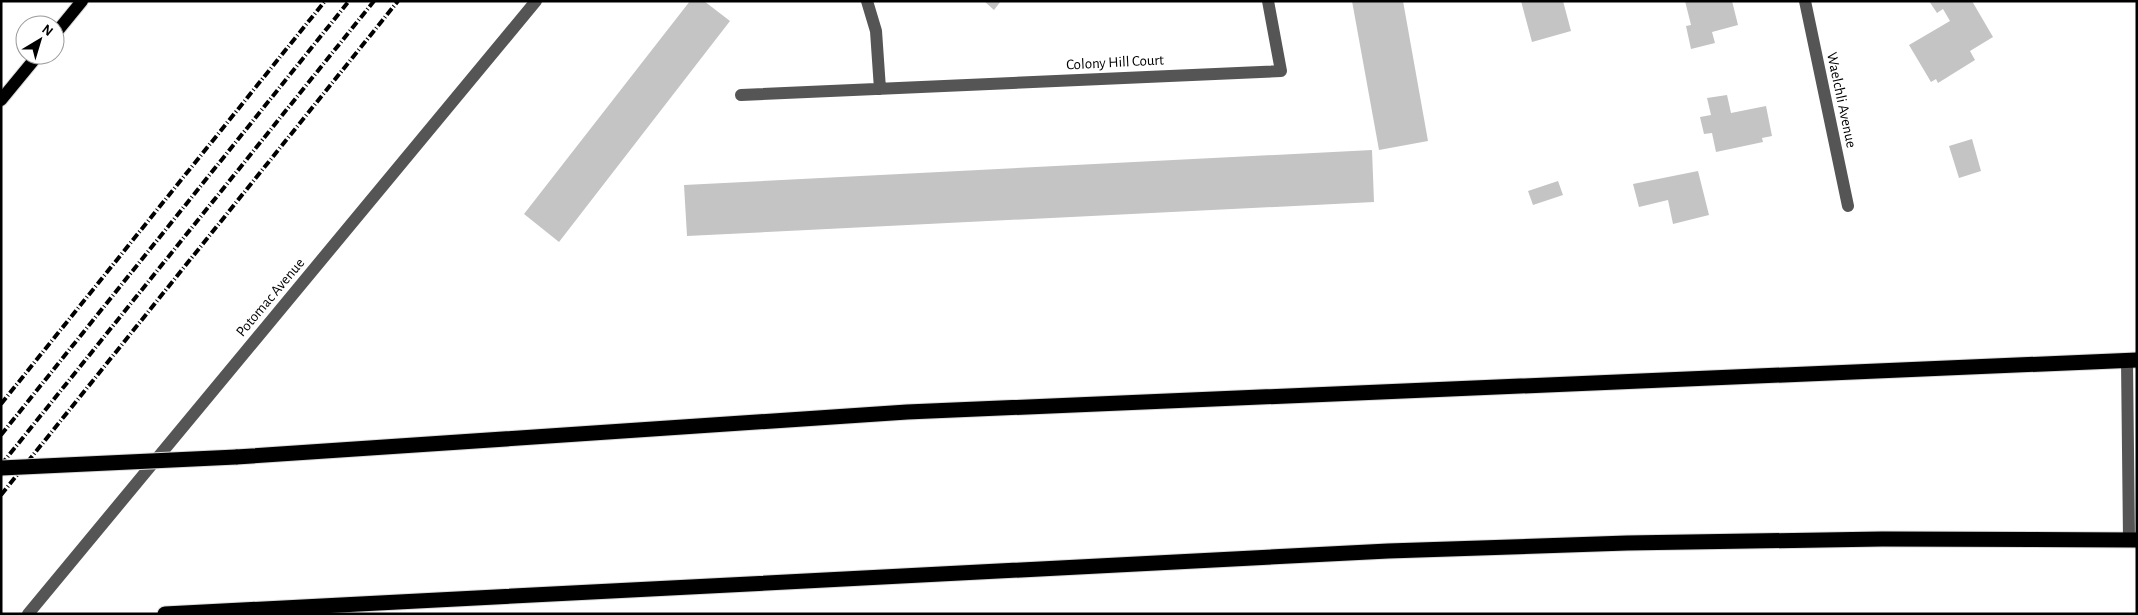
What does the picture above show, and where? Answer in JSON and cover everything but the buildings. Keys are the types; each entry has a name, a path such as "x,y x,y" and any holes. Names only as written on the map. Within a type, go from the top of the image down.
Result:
{"highway":[{"path":"1,468 236,456 917,412 2132,360"},
{"path":"165,614 1388,551 1627,543 1853,539 2133,539"}],"main road":[{"path":"65,22 82,1"},
{"path":"1,100 30,65"}],"street":[{"name":"Potomac Avenue","path":"28,614 536,1"},
{"path":"867,1 876,31 880,89"},
{"name":"Colony Hill Court","path":"741,95 1281,71 1268,1"},
{"name":"Waelchli Avenue","path":"1805,1 1848,206"},
{"path":"2132,360 2133,539"}],"railway":[{"path":"1,404 325,1"},
{"path":"1,435 349,1"},
{"path":"1,465 374,1"},
{"path":"1,495 398,1"}]}
